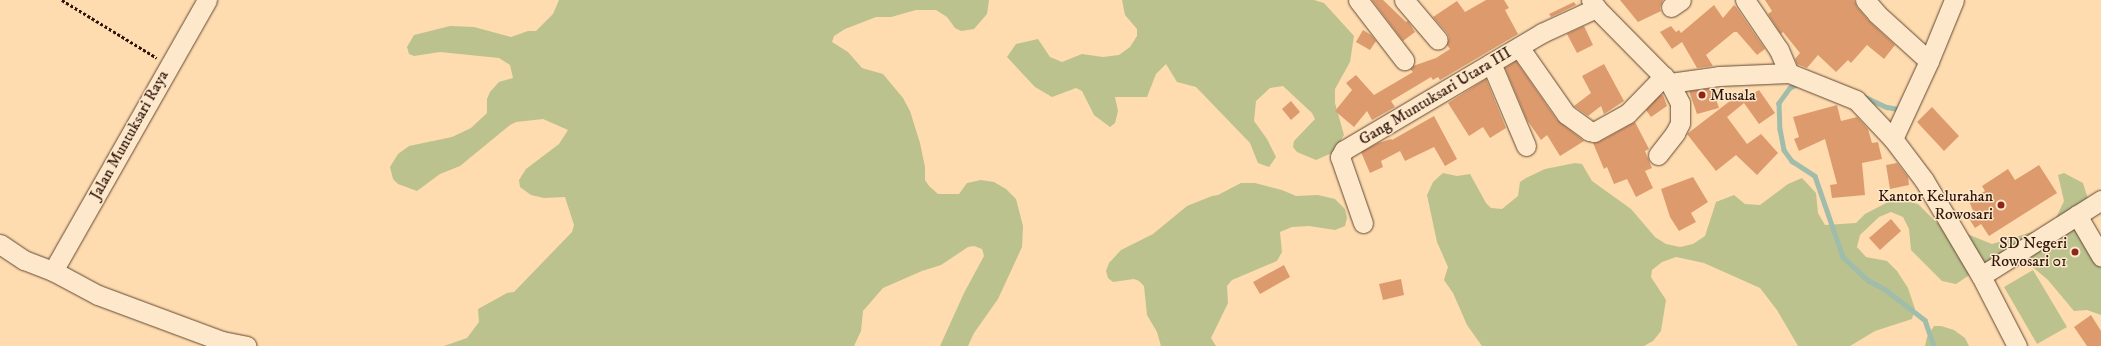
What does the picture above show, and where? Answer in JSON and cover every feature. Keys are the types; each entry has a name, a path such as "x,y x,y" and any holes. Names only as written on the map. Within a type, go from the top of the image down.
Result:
{"street":[{"name":"Jalan Muntuksari Raya","path":"53,271 207,0"},
{"path":"1358,0 1404,60"},
{"path":"1404,0 1438,40"},
{"path":"1746,0 1779,50 1788,73"},
{"path":"1865,0 1922,55"},
{"path":"1893,139 1922,55 1954,0"},
{"path":"1593,4 1667,80 1680,103 1680,123 1676,133 1658,155"},
{"name":"Gang Muntuksari Utara III","path":"1363,223 1340,157 1344,150 1593,4"},
{"path":"1519,47 1566,114 1589,131 1594,132 1627,114 1667,80 1788,73 1856,100 1866,108 1893,139 1924,180 1981,276 2017,346"},
{"path":"1491,63 1526,146"},
{"path":"1981,276 2101,200"},
{"path":"2077,215 2101,256"},
{"path":"0,244 24,260 53,271 98,295 222,341 247,346"}],"path":[{"path":"62,0 169,65"}],"green space":[{"path":"559,0 989,0 987,14 974,29 961,31 955,28 947,17 936,10 916,10 891,17 876,17 845,29 834,36 832,42 848,52 862,68 883,74 903,98 910,111 920,143 925,167 925,180 938,194 959,194 967,183 981,180 994,182 1006,189 1016,199 1023,226 1022,247 998,299 974,333 968,346 940,346 964,293 984,256 982,249 974,246 968,247 941,265 922,271 883,288 863,311 861,331 854,346 444,346 467,338 479,322 478,309 507,293 514,292 572,232 574,225 565,197 544,198 531,195 520,187 519,180 526,169 559,144 568,130 543,119 516,122 510,125 460,166 440,174 417,191 398,184 393,179 390,167 398,154 409,146 452,137 471,128 487,113 487,99 490,92 499,82 513,78 510,65 499,58 440,52 414,56 409,54 407,47 414,35 450,26 474,27 511,37 528,31 536,31 553,14"},
{"path":"1122,0 1314,0 1324,3 1354,36 1350,62 1335,89 1335,103 1344,135 1334,152 1316,160 1297,152 1293,147 1294,141 1315,119 1312,113 1283,86 1270,88 1256,101 1254,121 1267,139 1276,157 1269,167 1258,163 1250,143 1196,87 1177,82 1166,64 1156,74 1147,97 1115,97 1118,111 1115,123 1110,127 1094,115 1082,91 1076,88 1052,97 1035,87 1007,57 1016,44 1038,39 1050,57 1062,62 1082,54 1103,57 1119,55 1130,47 1137,36 1137,29 1125,15"},
{"path":"1575,163 1582,164 1592,181 1631,209 1655,237 1666,244 1680,247 1693,244 1705,236 1716,202 1734,195 1745,204 1760,205 1788,184 1802,178 1816,193 1818,213 1825,225 1856,223 1865,214 1890,201 1905,201 1918,204 1937,223 1958,218 1960,226 1967,234 1992,244 2036,231 2055,220 2064,201 2058,175 2064,173 2083,183 2089,202 2091,230 2101,242 2101,315 2087,310 2074,311 2048,280 2028,263 1992,260 1956,284 1942,281 1911,250 1909,229 1903,217 1891,212 1879,217 1860,235 1857,247 1866,257 1887,261 1897,271 1908,288 1915,309 1912,319 1875,331 1850,346 1798,346 1777,310 1760,288 1704,263 1676,257 1662,262 1652,270 1651,277 1666,300 1661,331 1653,341 1644,346 1482,346 1467,325 1453,293 1444,280 1448,267 1437,242 1427,195 1433,182 1443,173 1457,176 1470,174 1486,203 1491,208 1502,209 1518,196 1520,182 1526,178 1545,169"},
{"path":"1241,183 1255,183 1282,190 1296,196 1318,195 1335,199 1345,209 1347,218 1345,226 1335,230 1309,226 1292,227 1280,232 1282,252 1277,261 1232,280 1227,286 1228,303 1211,338 1216,346 1161,346 1157,332 1147,315 1144,286 1139,281 1134,279 1113,282 1108,278 1106,271 1109,263 1121,250 1153,234 1187,206 1218,195"},
{"path":"2033,270 2067,327 2037,344 2004,287"},
{"path":"1934,326 1941,326 1954,330 1965,338 1969,346 1925,346 1927,337"}],"building":[{"path":"1372,0 1383,0 1406,22 1408,21 1415,32 1403,41"},
{"path":"1486,0 1504,0 1509,8 1505,10 1518,34 1440,80 1438,77 1433,80 1431,77 1391,101 1395,107 1372,120 1367,111 1354,127 1335,111 1352,90 1346,83 1356,75 1374,95 1413,72 1410,69 1413,66 1436,58 1450,49 1447,45 1449,38 1447,33 1433,17 1457,1 1465,12"},
{"path":"1620,0 1663,0 1660,8 1661,11 1638,22"},
{"path":"1765,0 1854,0 1857,7 1869,21 1895,45 1884,59 1867,45 1851,63 1848,60 1836,72 1818,55 1807,68 1797,64 1795,59 1800,53 1783,32 1781,34 1768,14 1772,11"},
{"path":"1574,2 1576,5 1551,17 1549,14"},
{"path":"1714,5 1723,18 1734,5 1765,49 1757,55 1737,32 1734,32 1706,55 1713,66 1697,68 1682,42 1672,49 1660,32 1671,26 1676,32 1679,30 1681,33"},
{"path":"1584,26 1593,45 1577,53 1567,34"},
{"path":"1363,30 1371,35 1376,41 1370,50 1356,42"},
{"path":"1516,61 1557,120 1584,141 1560,156 1547,135 1541,140 1527,120 1505,68"},
{"path":"1604,64 1624,101 1604,114 1601,106 1588,116 1574,106 1591,93 1582,76"},
{"path":"1486,79 1506,128 1490,138 1483,127 1469,136 1448,103"},
{"name":"Musala","path":"1712,88 1719,108 1697,114 1689,91"},
{"path":"1759,90 1775,113 1759,124 1744,103 1727,117 1747,144 1761,134 1778,153 1757,175 1736,155 1716,171 1687,134 1743,91 1748,97"},
{"path":"1660,95 1663,95 1667,106 1651,117 1646,110"},
{"path":"1291,101 1300,112 1291,120 1282,109"},
{"path":"1837,105 1841,121 1857,117 1868,129 1872,143 1878,142 1882,159 1862,163 1865,195 1832,198 1830,185 1837,184 1825,139 1799,151 1794,139 1799,137 1793,117"},
{"path":"1932,107 1959,136 1944,151 1917,122"},
{"path":"1434,116 1457,159 1445,166 1434,147 1405,161 1400,151 1381,161 1383,167 1370,173 1361,152 1378,143 1392,140"},
{"path":"1635,122 1649,149 1645,151 1652,168 1645,171 1653,188 1636,197 1627,179 1614,184 1607,167 1604,169 1593,143 1599,142"},
{"path":"1897,163 1908,177 1909,185 1890,189 1886,165"},
{"name":"Kantor Kelurahan Rowosari","path":"2039,165 2057,193 1989,236 1981,224 1975,228 1968,217 1974,213 1969,201 1985,191 1982,186 2008,169 2015,180"},
{"path":"1693,177 1708,202 1691,213 1696,222 1679,231 1670,217 1661,189"},
{"path":"1891,219 1901,231 1880,250 1869,238"},
{"path":"1284,265 1290,277 1260,294 1253,282"},
{"path":"1401,279 1404,295 1383,300 1379,284"},
{"path":"2091,315 2101,331 2101,346 2087,346 2074,327"}],"waterway":[{"path":"1800,83 1790,88 1779,103 1780,129 1784,150 1792,161 1815,176 1843,257 1868,280 1886,290 1925,320 1934,346"},
{"path":"1863,96 1887,107 1898,109 1901,106"}],"place":[{"name":"Musala","path":"1702,95"},
{"name":"Kantor Kelurahan Rowosari","path":"2001,205"},
{"name":"SD Negeri Rowosari 01","path":"2075,252"}]}
